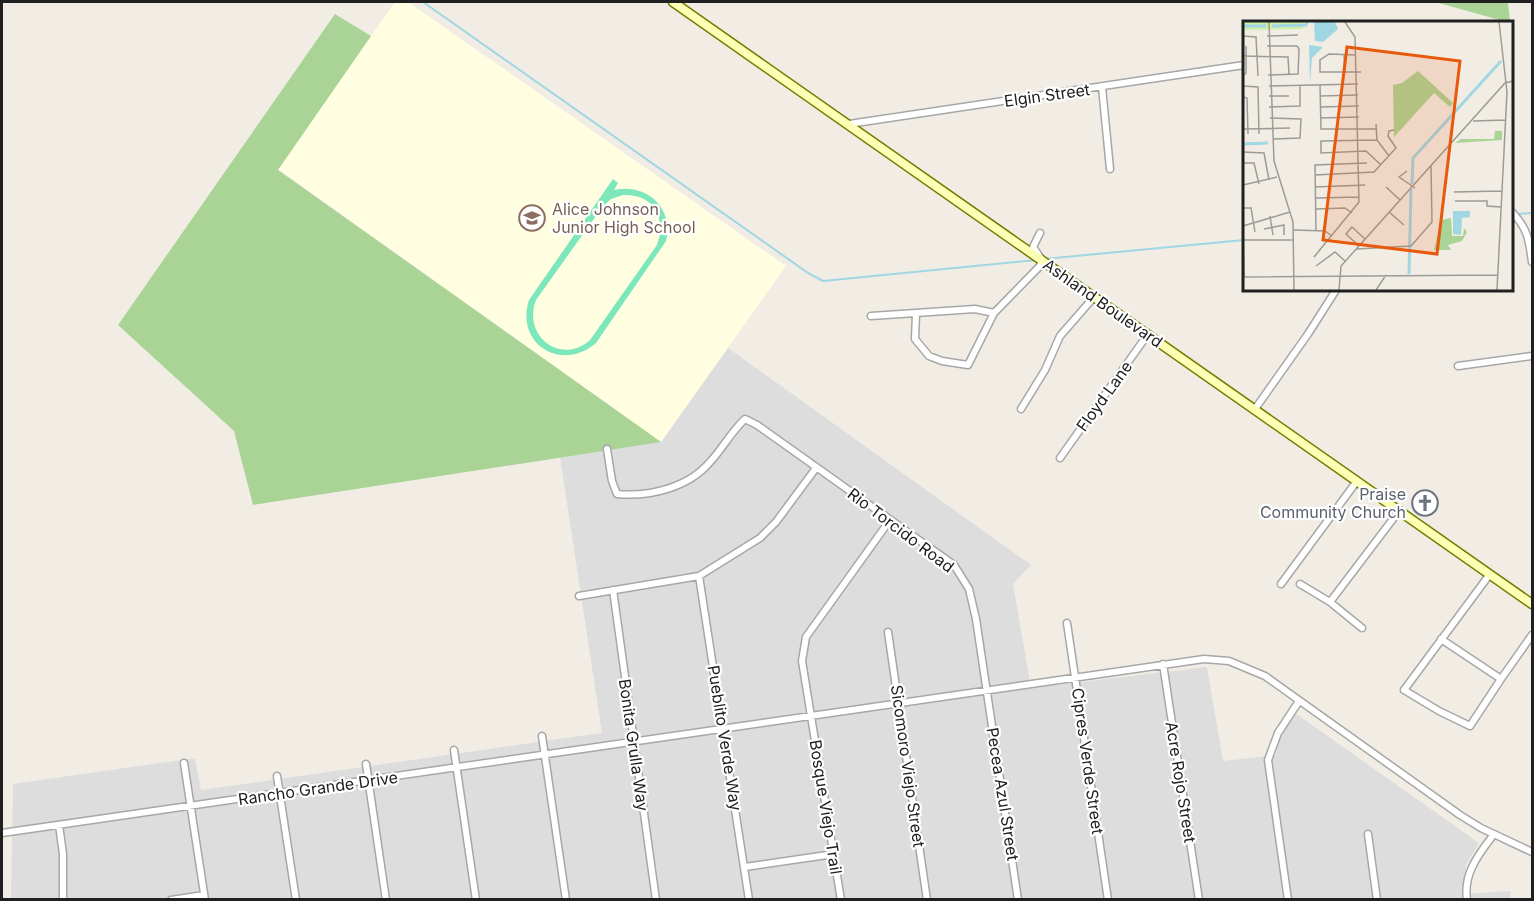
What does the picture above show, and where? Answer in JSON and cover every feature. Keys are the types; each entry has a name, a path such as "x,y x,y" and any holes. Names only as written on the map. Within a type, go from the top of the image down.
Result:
{"street":[{"name":"Ashland Boulevard","path":"673,2 1533,604"},
{"name":"Elgin Street","path":"849,124 1243,65"},
{"path":"1102,87 1110,169"},
{"path":"1513,213 1527,231 1533,262"},
{"path":"915,313 915,339 928,356 942,361 969,365 994,313 1040,266 1042,260 1033,247 1040,233"},
{"path":"1255,409 1335,291"},
{"path":"1021,409 1045,370 1060,336 1094,297"},
{"path":"871,316 975,309 994,313"},
{"name":"Floyd Lane","path":"1060,458 1148,334"},
{"path":"1458,366 1533,356"},
{"name":"Rio Torcido Road","path":"607,449 612,481 617,494 630,495 660,491 692,478 705,468 734,429 745,419 757,425 954,566 969,589 987,690"},
{"path":"579,596 699,576 760,538 776,522 816,468"},
{"path":"1281,584 1357,481"},
{"path":"1330,602 1399,510"},
{"name":"Bosque Viejo Trail","path":"841,900 801,661 806,637 890,520"},
{"path":"1490,574 1404,690 1470,726 1501,678 1533,635"},
{"name":"Pueblito Verde Way","path":"699,576 749,900"},
{"path":"1300,584 1330,602 1362,628"},
{"name":"Bonita Grulla Way","path":"613,590 656,900"},
{"name":"Cipres Verde Street","path":"1067,623 1108,900"},
{"name":"Sicomoro Viejo Street","path":"888,632 927,900"},
{"path":"1441,639 1501,678"},
{"name":"Rancho Grande Drive","path":"2,833 1204,659 1229,661 1265,676 1460,814 1494,834 1533,852"},
{"name":"Acre Rojo Street","path":"1163,664 1199,900"},
{"name":"Pecea Azul Street","path":"987,690 1018,900"},
{"path":"1288,900 1268,760 1278,733 1299,700"},
{"path":"542,736 566,900"},
{"path":"454,750 476,900"},
{"path":"171,900 205,897 184,763"},
{"path":"366,764 386,900"},
{"path":"277,776 296,900"},
{"path":"60,825 63,854 63,900"},
{"path":"1368,834 1377,900"},
{"path":"1467,900 1467,882 1471,869 1494,834"},
{"path":"745,867 834,854"}],"shaded area":[{"name":"Alice Johnson Junior High School","path":"395,2 408,2 786,266 661,442 278,169"},
{"path":"728,348 1031,565 1013,584 1031,688 1207,667 1223,761 1276,755 1279,741 1295,713 1479,843 1466,865 1464,894 1510,891 1511,899 11,900 13,784 195,758 201,790 602,733 560,457 661,442"}],"green space":[{"path":"1435,2 1508,2 1510,21"},
{"path":"335,14 371,36 278,170 661,442 253,505 234,431 118,325"},
{"path":"613,179 618,183 614,190 637,190 647,194 662,208 666,218 666,241 596,343 582,352 569,355 556,354 544,349 535,341 529,330 526,316 529,300","holes":["633,195 650,203 659,217 660,235 657,245 590,340 579,347 567,350 556,348 539,335 534,325 533,313 536,300 603,206 611,199"]}],"waterway":[{"path":"423,2 808,273 823,281 1036,260"},
{"path":"1517,214 1532,213"},
{"path":"1044,259 1243,240"}],"place":[{"name":"Alice Johnson Junior High School","path":"532,218"},
{"name":"Praise Community Church","path":"1425,503"}]}
